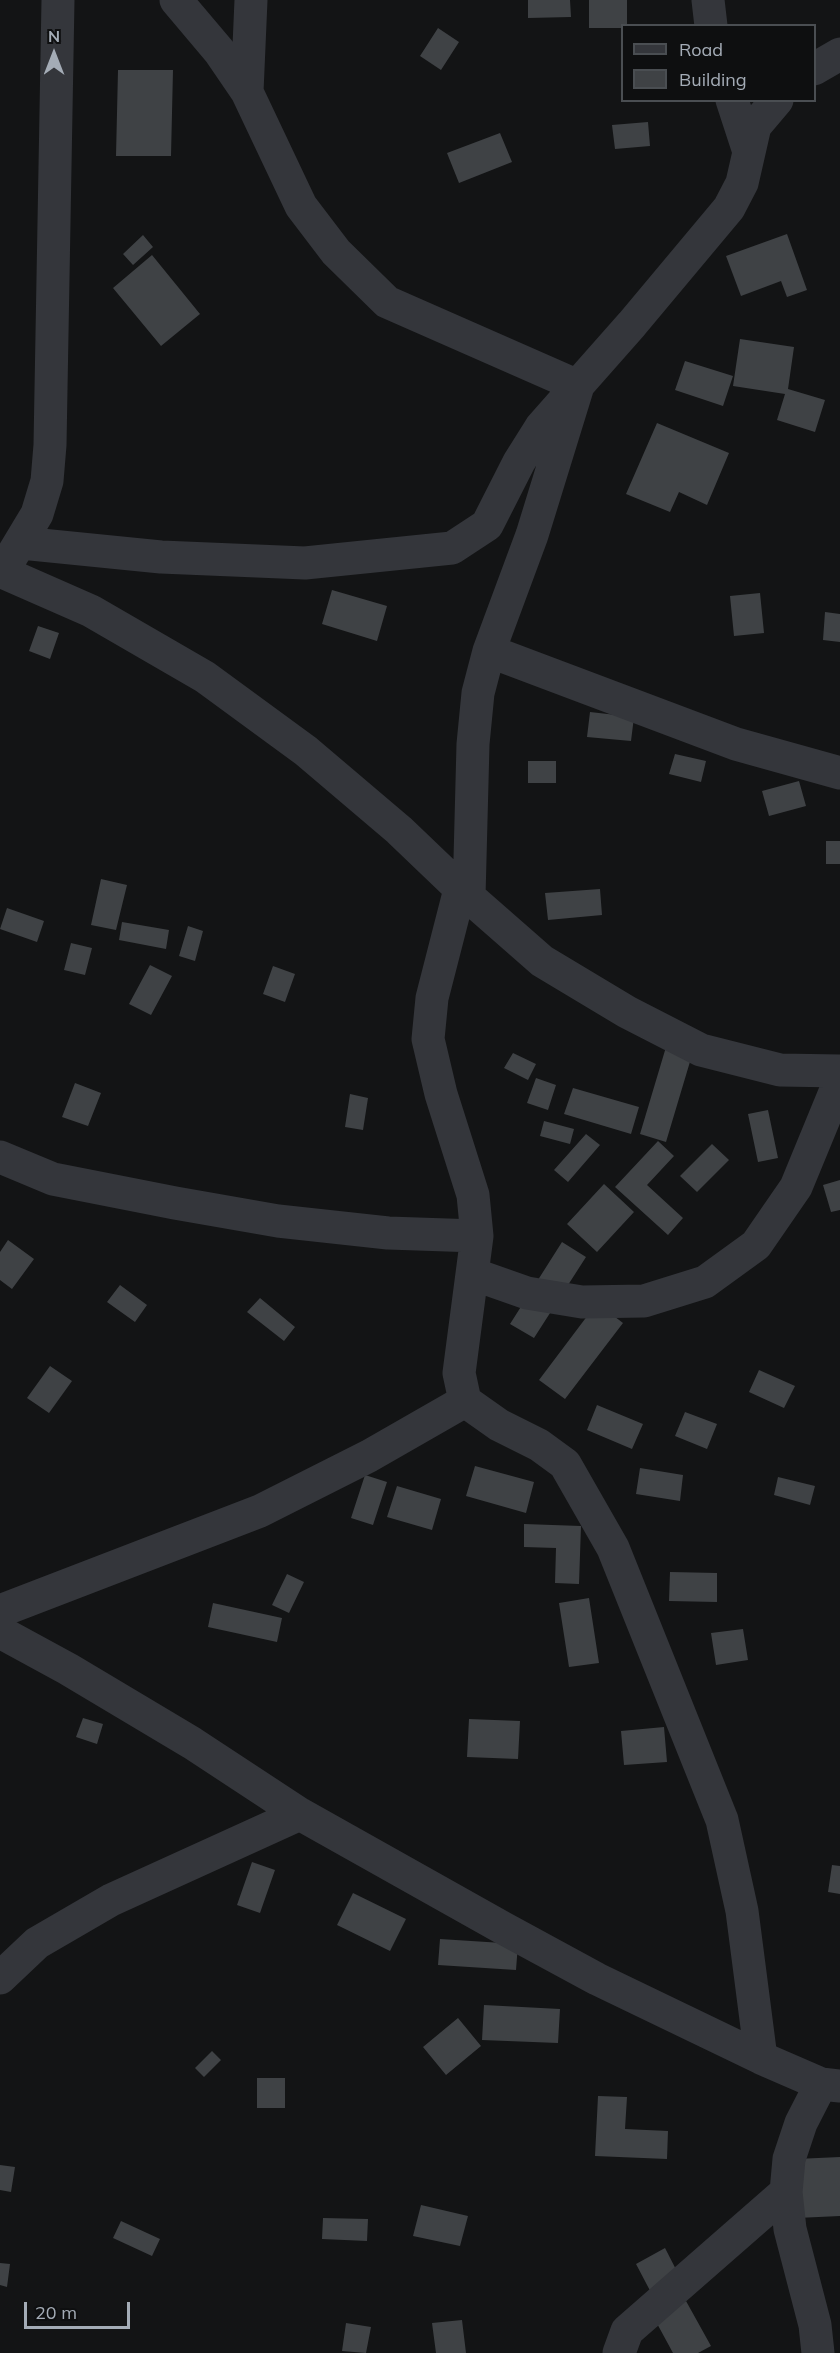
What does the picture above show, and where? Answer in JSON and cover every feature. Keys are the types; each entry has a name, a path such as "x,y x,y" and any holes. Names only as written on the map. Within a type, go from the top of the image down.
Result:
{"street":[{"path":"58,0 50,445 47,481 37,514 21,543 0,572 91,611 205,677 306,751 399,830 464,893 542,961 627,1012 701,1050 780,1070 840,1071"},
{"path":"176,0 219,51 247,92 301,206 336,252 387,302 578,386"},
{"path":"247,92 251,0"},
{"path":"708,0 711,24"},
{"path":"816,68 840,54"},
{"path":"733,102 748,149"},
{"path":"21,543 161,557 306,563 452,548 487,525 519,462 541,427 729,208 742,183 755,126 775,102"},
{"path":"578,386 532,535 489,651 478,693 464,893 432,998 428,1039 441,1094 473,1195 477,1236 459,1373 465,1401 499,1425 539,1445 565,1464 614,1548 722,1820 742,1911 761,2058"},
{"path":"489,651 736,744 840,772"},
{"path":"473,1274 527,1293 582,1302 644,1301 705,1282 756,1245 796,1187 840,1080"},
{"path":"0,1157 53,1179 278,1221 388,1233 477,1236"},
{"path":"0,1611 260,1511 369,1456 465,1401"},
{"path":"0,1632 68,1669 192,1743 300,1814 597,1979 761,2058 831,2085 801,2123 792,2150 786,2192 790,2229 815,2325 818,2353"},
{"path":"0,1978 37,1943 111,1900 300,1814"},
{"path":"619,2353 627,2331 786,2192"}],"building":[{"path":"528,0 570,0 571,17 528,18"},
{"path":"589,0 627,0 627,24 621,24 621,28 589,28"},
{"path":"438,28 459,42 441,70 420,56"},
{"path":"118,70 173,70 171,156 116,156"},
{"path":"648,122 650,146 615,149 612,125"},
{"path":"500,133 512,162 459,183 447,153"},
{"path":"787,234 807,290 787,297 781,281 741,296 726,256"},
{"path":"143,235 153,247 133,265 123,254"},
{"path":"152,255 200,314 161,346 113,288"},
{"path":"740,339 794,347 788,389 825,400 815,432 777,420 785,394 733,386"},
{"path":"685,361 733,376 723,406 675,390"},
{"path":"657,423 729,453 707,505 679,492 670,512 626,494"},
{"path":"332,590 387,606 377,641 322,624"},
{"path":"760,593 764,633 734,636 730,596"},
{"path":"825,612 840,614 840,642 823,640"},
{"path":"38,626 59,633 50,659 29,651"},
{"path":"590,712 634,717 631,741 587,737"},
{"path":"675,754 706,761 701,782 669,774"},
{"path":"528,761 556,761 556,783 528,783"},
{"path":"799,781 806,806 769,816 762,791"},
{"path":"826,841 840,841 840,864 826,864"},
{"path":"101,879 127,885 116,930 91,925"},
{"path":"600,889 602,915 548,920 545,893"},
{"path":"7,908 44,921 37,942 0,929"},
{"path":"122,922 169,930 166,949 119,940"},
{"path":"188,926 203,931 195,961 179,956"},
{"path":"71,943 92,948 85,975 64,970"},
{"path":"150,965 172,976 151,1015 129,1004"},
{"path":"273,966 295,974 285,1002 263,994"},
{"path":"666,1047 692,1055 666,1142 640,1134"},
{"path":"513,1053 536,1064 528,1080 504,1068"},
{"path":"536,1078 556,1085 548,1110 527,1103"},
{"path":"75,1083 101,1093 88,1126 62,1117"},
{"path":"573,1088 639,1107 631,1134 564,1114"},
{"path":"350,1094 368,1098 363,1130 345,1127"},
{"path":"768,1110 778,1158 758,1162 748,1114"},
{"path":"544,1121 574,1129 570,1144 540,1136"},
{"path":"586,1134 600,1145 568,1182 554,1170"},
{"path":"658,1141 674,1156 647,1185 683,1218 668,1235 615,1187"},
{"path":"712,1144 729,1160 697,1192 680,1176"},
{"path":"840,1180 840,1210 831,1212 823,1185"},
{"path":"604,1184 634,1212 597,1252 567,1224"},
{"path":"8,1240 34,1259 12,1289 0,1280 0,1252"},
{"path":"562,1242 586,1257 534,1338 510,1324"},
{"path":"120,1285 147,1305 135,1322 107,1302"},
{"path":"260,1298 295,1327 284,1341 247,1312"},
{"path":"597,1303 623,1323 565,1399 539,1380"},
{"path":"50,1366 72,1381 49,1413 27,1398"},
{"path":"759,1370 795,1386 784,1408 749,1392"},
{"path":"597,1405 643,1424 632,1449 587,1430"},
{"path":"685,1412 717,1424 707,1449 675,1436"},
{"path":"475,1466 534,1482 526,1513 466,1496"},
{"path":"640,1468 683,1475 680,1501 636,1494"},
{"path":"365,1475 387,1482 373,1525 351,1518"},
{"path":"778,1477 815,1486 810,1505 774,1495"},
{"path":"397,1486 441,1499 432,1530 387,1517"},
{"path":"524,1524 581,1526 579,1584 555,1583 556,1548 524,1547"},
{"path":"670,1572 717,1573 717,1602 669,1601"},
{"path":"287,1574 304,1582 289,1613 272,1605"},
{"path":"589,1598 599,1663 569,1667 559,1603"},
{"path":"213,1603 282,1618 277,1642 208,1627"},
{"path":"743,1629 748,1660 716,1665 711,1633"},
{"path":"83,1718 103,1724 97,1744 76,1737"},
{"path":"469,1719 520,1721 518,1759 467,1757"},
{"path":"664,1727 667,1762 624,1765 621,1731"},
{"path":"252,1862 275,1870 260,1913 237,1905"},
{"path":"832,1865 840,1866 840,1894 828,1892"},
{"path":"353,1893 406,1919 390,1951 337,1925"},
{"path":"440,1939 518,1944 516,1970 438,1965"},
{"path":"484,2005 560,2009 558,2043 482,2040"},
{"path":"458,2018 481,2046 446,2075 423,2047"},
{"path":"212,2051 221,2060 204,2077 195,2068"},
{"path":"257,2078 285,2078 285,2108 257,2108"},
{"path":"598,2096 627,2097 625,2129 668,2131 667,2159 595,2156"},
{"path":"840,2157 840,2216 797,2218 796,2159"},
{"path":"0,2165 15,2167 11,2192 0,2190"},
{"path":"421,2205 468,2216 460,2246 413,2236"},
{"path":"323,2218 368,2219 367,2241 322,2239"},
{"path":"121,2221 160,2239 152,2256 113,2238"},
{"path":"665,2248 685,2287 656,2302 636,2264"},
{"path":"0,2263 10,2264 7,2287 0,2285"},
{"path":"686,2301 711,2346 698,2353 673,2353 654,2318"},
{"path":"462,2320 466,2353 436,2353 432,2323"},
{"path":"346,2323 371,2327 366,2353 342,2351"}]}
